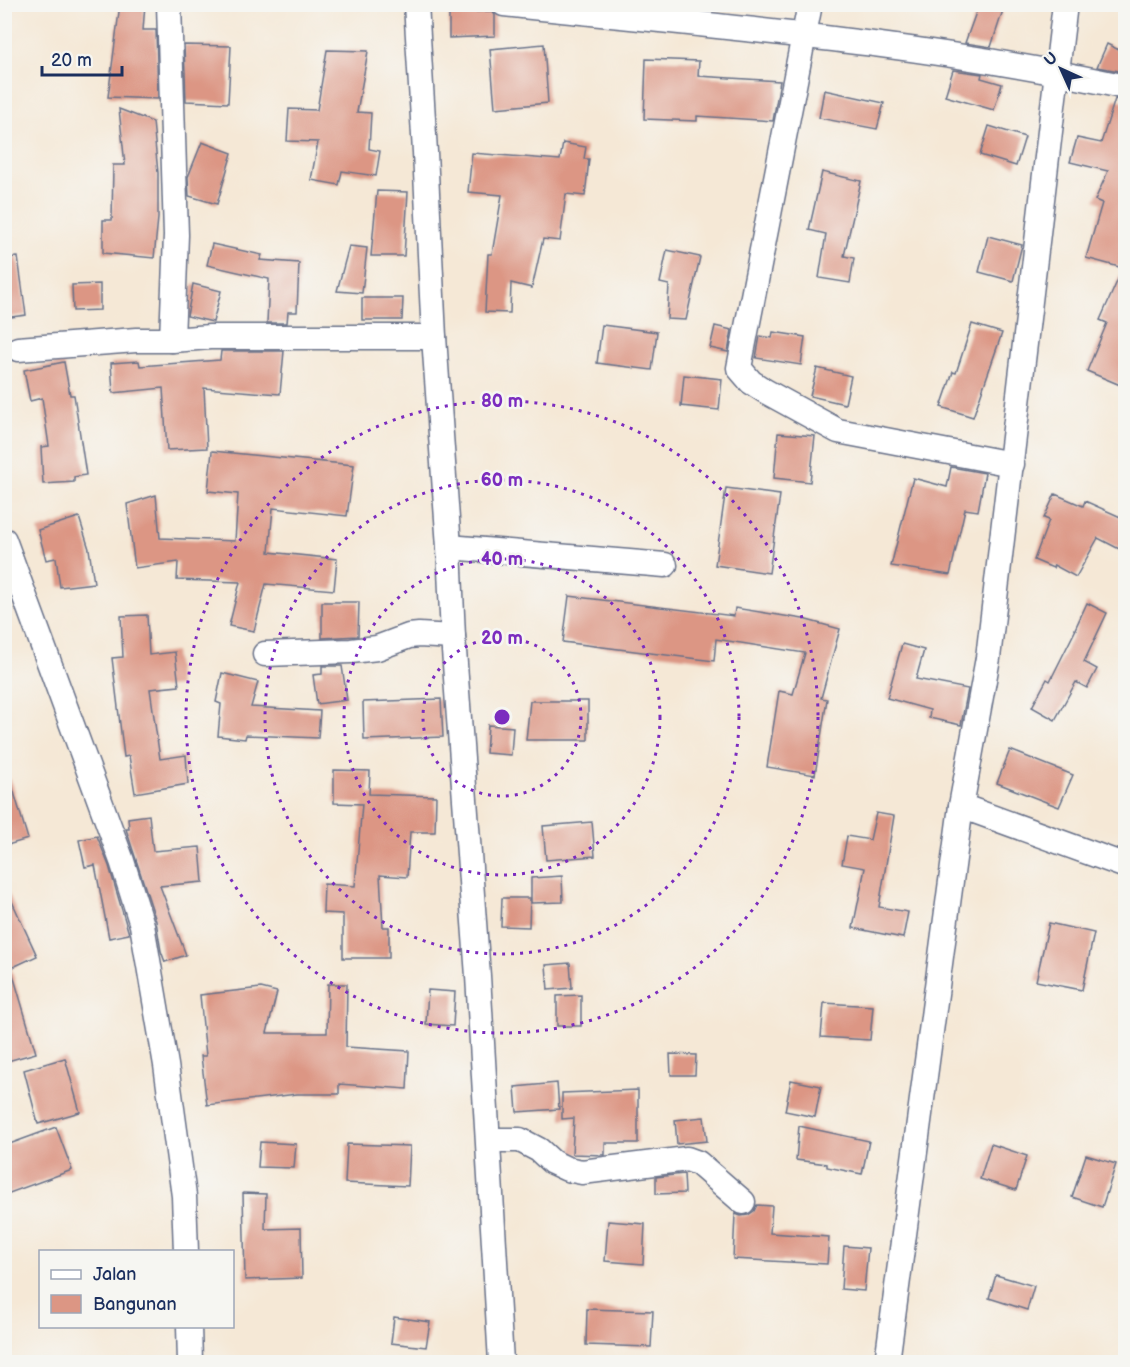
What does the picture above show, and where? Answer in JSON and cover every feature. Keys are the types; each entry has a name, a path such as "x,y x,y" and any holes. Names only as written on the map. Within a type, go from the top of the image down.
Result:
{"street":[{"path":"170,4 176,235 172,340"},
{"path":"416,4 434,337 489,1140 501,1362"},
{"path":"504,4 804,35 1056,72 1125,87"},
{"path":"810,4 739,368 751,382 765,391 838,431 1012,464"},
{"path":"887,1362 961,806 988,658 1065,4"},
{"path":"18,349 210,337 434,337"},
{"path":"4,540 122,861 142,925 166,1065 181,1174 186,1250"},
{"path":"449,547 665,565"},
{"path":"266,654 377,648 409,636 419,635 453,637"},
{"path":"961,806 1125,866"},
{"path":"489,1140 520,1140 539,1150 552,1162 567,1169 582,1172 687,1159 698,1163 743,1203"},
{"path":"189,1328 190,1362"}],"building":[{"path":"120,4 145,4 143,30 156,30 158,99 108,97"},
{"path":"979,4 1005,4 991,47 965,43"},
{"path":"492,11 495,15 495,36 449,38 449,13"},
{"path":"544,44 548,103 495,108 490,49"},
{"path":"1107,44 1125,53 1125,72 1097,67"},
{"path":"184,45 231,46 228,103 186,101"},
{"path":"327,50 368,51 357,112 371,113 369,149 380,151 376,176 342,171 339,185 311,180 318,142 287,141 289,109 317,110"},
{"path":"646,59 699,61 698,76 780,81 773,121 697,116 697,121 644,119"},
{"path":"953,70 982,74 981,78 1002,84 994,110 945,96"},
{"path":"824,90 884,103 877,129 819,118"},
{"path":"1115,99 1125,101 1125,387 1087,371 1107,323 1100,320 1123,268 1086,258 1102,203 1095,200 1108,171 1070,162 1077,138 1101,143"},
{"path":"119,109 153,122 158,173 158,218 154,258 103,253 103,220 112,220 113,165 125,165"},
{"path":"989,126 1025,137 1016,166 980,155"},
{"path":"202,142 232,153 217,204 189,196 188,177"},
{"path":"563,143 586,147 584,159 589,159 585,196 566,194 560,241 543,239 532,288 511,283 510,313 485,312 488,254 492,254 502,195 468,192 472,153 560,160"},
{"path":"822,172 861,181 844,256 854,258 850,283 819,278 826,234 809,230"},
{"path":"377,191 408,192 404,256 371,256"},
{"path":"988,236 1022,245 1013,281 979,272"},
{"path":"212,244 262,255 260,260 299,263 297,312 288,312 287,323 267,323 269,279 207,265"},
{"path":"349,246 367,248 362,293 337,291"},
{"path":"667,250 700,257 686,320 667,319 669,285 660,283"},
{"path":"18,257 26,315 4,318 4,258"},
{"path":"100,284 100,310 73,311 72,285"},
{"path":"193,284 221,291 213,322 187,316"},
{"path":"362,298 403,298 402,320 362,320"},
{"path":"972,324 1002,333 973,417 941,407 953,372 956,373"},
{"path":"602,325 657,332 652,370 597,363"},
{"path":"715,326 732,330 728,352 710,348"},
{"path":"773,332 805,337 801,365 756,358 760,336 772,338"},
{"path":"221,351 284,351 280,394 204,388 207,448 167,450 163,388 113,393 111,363 139,361 140,366 220,360"},
{"path":"64,362 70,395 74,395 86,475 74,477 74,482 43,484 41,447 49,446 42,398 30,401 24,370"},
{"path":"817,368 851,376 845,404 810,396"},
{"path":"684,375 722,379 719,410 681,406"},
{"path":"778,433 815,436 810,482 774,478"},
{"path":"212,451 354,465 347,516 273,508 269,552 337,559 334,590 266,584 254,631 229,626 240,582 177,580 178,562 135,568 127,504 156,495 160,538 235,541 238,494 208,491"},
{"path":"951,467 985,473 978,511 965,509 950,575 891,566 913,478 947,487"},
{"path":"726,488 780,495 769,573 715,565"},
{"path":"1055,494 1083,506 1085,501 1125,519 1125,552 1098,538 1076,577 1054,565 1053,568 1034,560 1049,520 1044,518"},
{"path":"79,517 89,549 94,583 60,587 56,558 46,560 38,530"},
{"path":"569,596 734,616 735,608 803,619 840,629 821,698 827,699 815,775 767,767 779,691 793,694 805,653 716,639 714,661 563,642"},
{"path":"322,602 359,602 358,636 322,638"},
{"path":"1087,603 1107,613 1084,662 1097,669 1087,688 1076,682 1055,720 1032,707 1047,679 1050,681"},
{"path":"147,615 149,655 175,652 179,686 150,689 160,759 186,755 188,784 135,793 129,756 124,757 112,658 123,657 121,616"},
{"path":"902,644 924,650 916,679 968,689 961,725 929,718 930,710 887,698"},
{"path":"322,666 342,666 347,700 317,704 313,675 322,674"},
{"path":"222,673 258,682 251,707 320,711 318,738 246,735 245,739 218,736 221,704 216,702"},
{"path":"441,699 443,737 364,740 363,702"},
{"path":"530,701 588,701 588,740 526,740"},
{"path":"488,725 513,727 511,755 486,753"},
{"path":"1010,750 1073,775 1059,807 997,783"},
{"path":"334,770 370,771 369,794 436,796 435,832 410,832 407,877 380,875 383,927 389,927 389,958 343,958 343,914 323,913 324,884 355,886 362,804 334,803"},
{"path":"10,779 28,839 4,846 4,780"},
{"path":"876,813 894,816 879,907 908,912 903,938 853,928 865,868 842,864 847,836 870,840"},
{"path":"149,815 153,851 200,847 203,882 160,886 186,955 165,962 156,921 126,829 129,829 128,818"},
{"path":"592,822 595,856 546,860 543,826"},
{"path":"97,836 109,866 129,934 109,938 95,865 85,867 79,840"},
{"path":"562,876 563,902 531,903 531,878"},
{"path":"4,884 37,956 11,968 36,1053 4,1062"},
{"path":"502,898 530,898 529,927 501,926"},
{"path":"1049,923 1094,933 1082,990 1036,981"},
{"path":"570,963 572,988 548,990 546,965"},
{"path":"328,984 347,984 346,1047 409,1051 407,1089 339,1084 339,1094 297,1094 207,1105 201,1056 206,1056 200,995 261,988 277,992 267,1033 327,1033"},
{"path":"428,990 455,992 453,1026 426,1024"},
{"path":"581,995 581,1026 557,1026 557,996"},
{"path":"824,1003 873,1006 870,1040 821,1037"},
{"path":"670,1054 696,1055 695,1075 671,1075"},
{"path":"65,1058 80,1112 38,1124 24,1070"},
{"path":"791,1080 821,1086 815,1117 785,1111"},
{"path":"557,1083 559,1109 517,1112 515,1087"},
{"path":"638,1090 638,1143 605,1143 605,1155 572,1154 574,1118 562,1119 562,1093"},
{"path":"704,1117 707,1141 677,1144 675,1120"},
{"path":"799,1126 869,1141 862,1174 827,1167 827,1164 796,1160"},
{"path":"56,1127 72,1170 4,1195 4,1146"},
{"path":"260,1142 296,1144 294,1168 258,1167"},
{"path":"347,1144 410,1146 408,1186 345,1183"},
{"path":"991,1144 1027,1156 1016,1190 980,1179"},
{"path":"1086,1155 1116,1164 1102,1207 1072,1197"},
{"path":"684,1174 685,1193 656,1194 656,1177"},
{"path":"243,1193 266,1194 265,1229 301,1228 302,1278 245,1280"},
{"path":"757,1205 772,1206 770,1233 829,1237 827,1264 733,1259 735,1214 748,1215"},
{"path":"608,1221 645,1224 643,1264 605,1261"},
{"path":"844,1246 868,1248 864,1291 841,1289"},
{"path":"996,1275 1034,1286 1027,1310 989,1298"},
{"path":"587,1309 653,1311 651,1347 586,1345"},
{"path":"394,1317 430,1322 426,1347 391,1343"}]}
